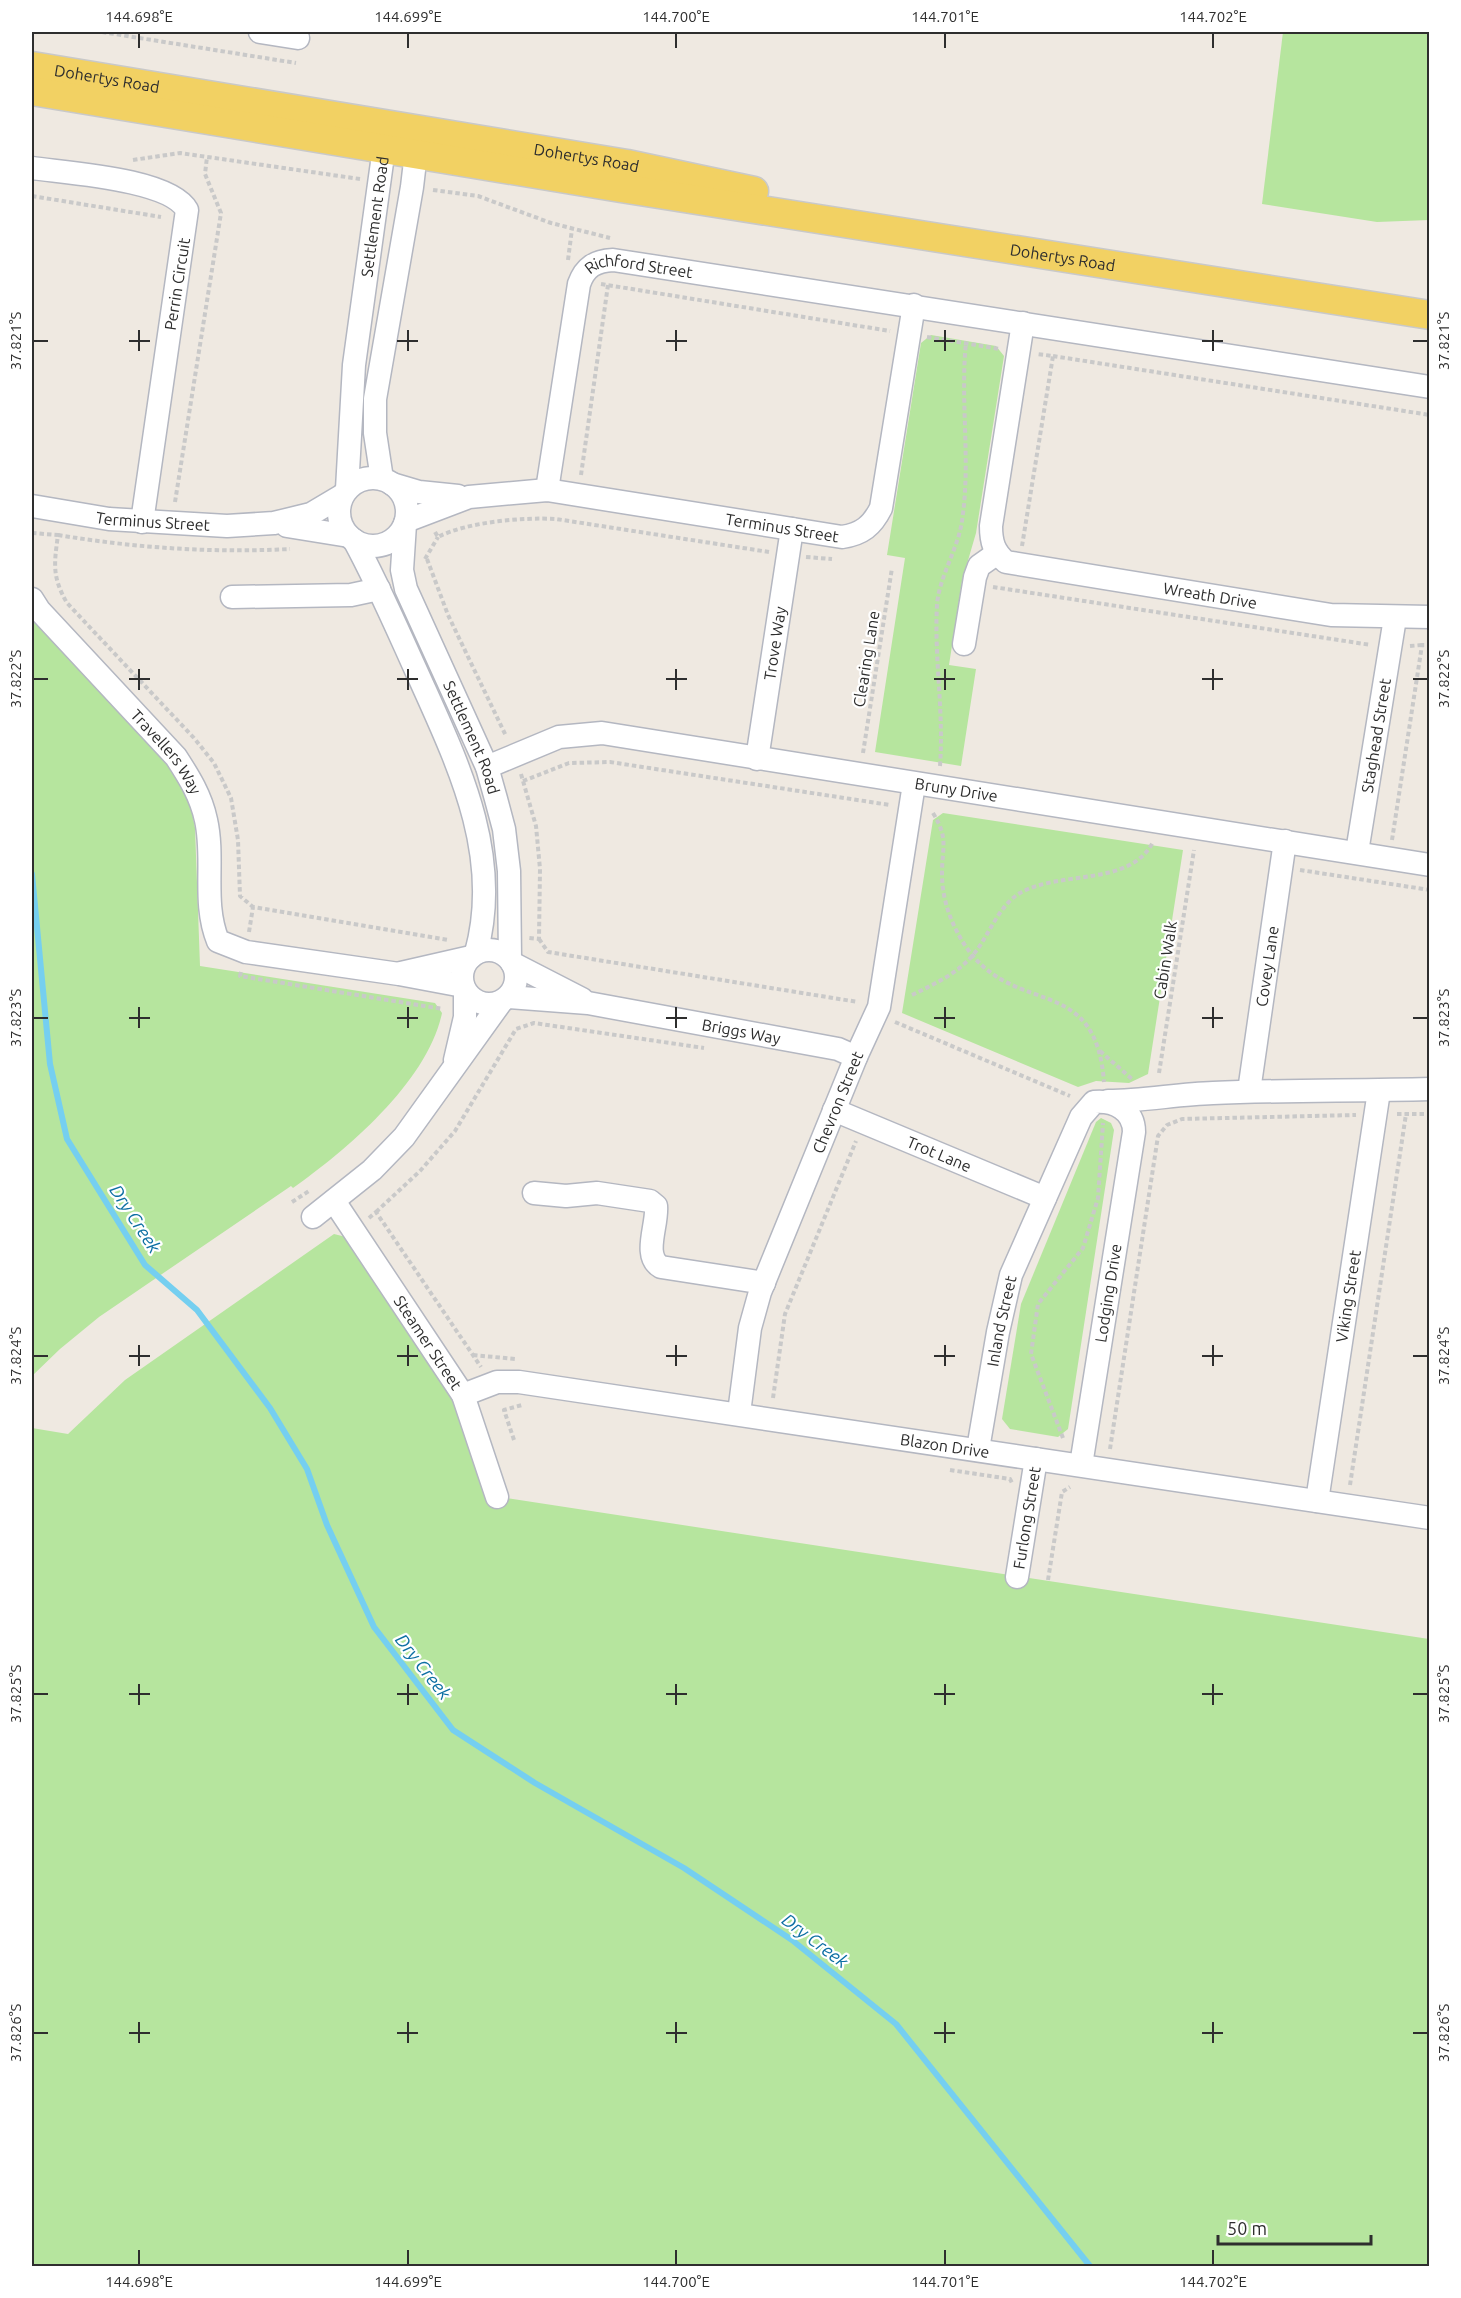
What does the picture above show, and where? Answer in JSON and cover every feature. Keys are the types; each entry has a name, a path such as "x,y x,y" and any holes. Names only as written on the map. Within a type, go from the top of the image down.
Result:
{"main road":[{"name":"Dohertys Road","path":"32,66 401,143"},
{"name":"Dohertys Road","path":"32,91 401,143 627,164 1137,270 1430,315"}],"street":[{"path":"260,32 298,38"},
{"name":"Settlement Road","path":"345,492 354,364 379,182 401,143"},
{"name":"Settlement Road","path":"387,482 375,433 375,399 412,187 401,143"},
{"name":"Perrin Circuit","path":"32,168 152,186 175,196 187,210 142,522"},
{"name":"Richford Street","path":"548,483 580,281 590,266 599,261 613,260 915,305"},
{"path":"915,305 1430,387"},
{"name":"Terminus Street","path":"412,519 469,497 548,483 842,537 866,529 875,521 882,508 915,305"},
{"path":"964,644 974,584 980,566 996,554 991,540 991,526 1023,323"},
{"path":"363,479 387,482 405,500 412,519 400,533 383,544 363,544 352,538 339,517 345,492 363,479"},
{"name":"Terminus Street","path":"387,482 419,492 469,497"},
{"name":"Terminus Street","path":"32,506 142,522 189,526 274,523 311,514 345,492"},
{"name":"Settlement Road","path":"412,519 402,570 406,589 487,767 504,829 509,871 511,961"},
{"name":"Terminus Street","path":"274,523 352,538"},
{"name":"Trove Way","path":"757,759 792,529"},
{"name":"Settlement Road","path":"352,538 379,589 463,777 474,812 481,843 484,873 481,935 473,955"},
{"name":"Wreath Drive","path":"996,554 1006,562 1019,566 1331,615 1430,617"},
{"path":"232,597 351,595 379,589"},
{"name":"Travellers Way","path":"32,599 39,610 176,757 192,781 206,821 210,918 218,941 246,952 399,974"},
{"name":"Staghead Street","path":"1357,852 1395,618"},
{"name":"Bruny Drive","path":"487,767 559,737 602,733 1157,821 1283,852 1357,852 1430,865"},
{"name":"Chevron Street","path":"739,1413 750,1328 764,1283 856,1057 879,1007 914,784"},
{"name":"Covey Lane","path":"1250,1091 1283,852"},
{"path":"313,1217 372,1170 404,1137 454,1064 489,1022 516,981 511,961 494,950 399,974"},
{"path":"454,1064 465,1017 462,970 473,955"},
{"name":"Briggs Way","path":"511,961 588,1003"},
{"path":"399,974 464,989 477,1002 493,1004 505,999"},
{"name":"Briggs Way","path":"505,999 588,1003 838,1049 856,1057"},
{"path":"1117,1108 1134,1101 1171,1094 1430,1089"},
{"name":"Viking Street","path":"1317,1501 1379,1091"},
{"path":"1117,1108 1152,1104 1171,1094"},
{"name":"Inland Street","path":"978,1449 1009,1286 1081,1117 1094,1102 1117,1108"},
{"name":"Lodging Drive","path":"1071,1463 1117,1108"},
{"name":"Trot Lane","path":"834,1110 1045,1198"},
{"path":"534,1193 566,1196 597,1193 650,1201 656,1206 657,1214 651,1256 654,1263 661,1267 764,1283"},
{"name":"Steamer Street","path":"334,1201 463,1395 497,1497"},
{"name":"Blazon Drive","path":"463,1395 491,1384 519,1382 739,1413 1430,1518"},
{"name":"Furlong Street","path":"1017,1577 1036,1459"}],"path":[{"path":"102,32 296,63"},
{"path":"128,161 180,153 379,182"},
{"path":"174,506 221,213 205,174 207,157"},
{"path":"412,187 478,196 572,229 618,239"},
{"path":"32,196 163,217"},
{"path":"572,229 565,278 966,344 1430,415"},
{"path":"548,483 581,480 608,285"},
{"path":"970,314 963,384 966,449 962,522 937,603 942,720 933,813 942,828 945,839 942,871 945,898 955,929 973,955 998,979 1071,1008 1086,1023 1100,1051 1117,1108 1098,1198 1083,1248 1038,1304 1031,1354 1071,1463"},
{"path":"1016,591 1053,356"},
{"path":"412,519 438,537 454,529 539,518 788,555 838,560"},
{"name":"Clearing Lane","path":"864,753 892,568"},
{"path":"974,584 1378,646"},
{"path":"1392,841 1422,645 1430,645"},
{"path":"523,781 569,763 610,762 890,805 897,816 909,816"},
{"path":"912,995 944,980 973,955 1007,904 1019,894 1034,887 1127,868 1143,856 1152,844 1157,821"},
{"name":"Cabin Walk","path":"1159,1073 1194,850"},
{"path":"1283,852 1300,870 1430,890"},
{"path":"539,939 548,952 865,1003 869,991 881,994"},
{"path":"896,1022 1070,1096"},
{"path":"354,1230 420,1171 455,1131 516,1029 534,1023 714,1050"},
{"path":"1100,1051 1135,1083"},
{"path":"1350,1485 1406,1114"},
{"path":"1110,1449 1158,1136 1167,1125 1182,1119 1430,1114"},
{"path":"772,1398 785,1314 864,1122"},
{"path":"292,1202 318,1184"},
{"path":"376,1212 491,1384 504,1410 514,1440"},
{"path":"504,1410 522,1405 534,1407"},
{"path":"940,1468 1010,1479 1014,1486"},
{"path":"1048,1580 1062,1492 1068,1487 1080,1489"}],"green space":[{"path":"1283,32 1429,32 1429,220 1377,222 1262,204"},
{"path":"931,335 996,346 1004,356 976,533 962,581 949,665 976,669 961,766 875,752 905,558 887,555 921,343"},
{"path":"32,619 178,776 191,807 195,828 200,966 435,1003 442,1013 434,1038 420,1064 403,1088 360,1134 293,1188 291,1186 99,1317 32,1376"},
{"path":"943,813 1183,850 1148,1074 1129,1083 1096,1081 1078,1087 902,1013 933,820"},
{"path":"1101,1118 1111,1123 1114,1130 1068,1429 1058,1437 1010,1429 1002,1419 1021,1304 1096,1122"},
{"path":"334,1234 346,1237 442,1378 457,1409 486,1495 1429,1639 1429,2266 32,2266 32,1428 68,1434 125,1380"}],"waterway":[{"name":"Dry Creek","path":"32,874 50,1064 67,1139 145,1265 197,1310 270,1408 307,1469 327,1525 374,1627 453,1730 535,1783 684,1868 792,1940 896,2024 1090,2266"}]}
